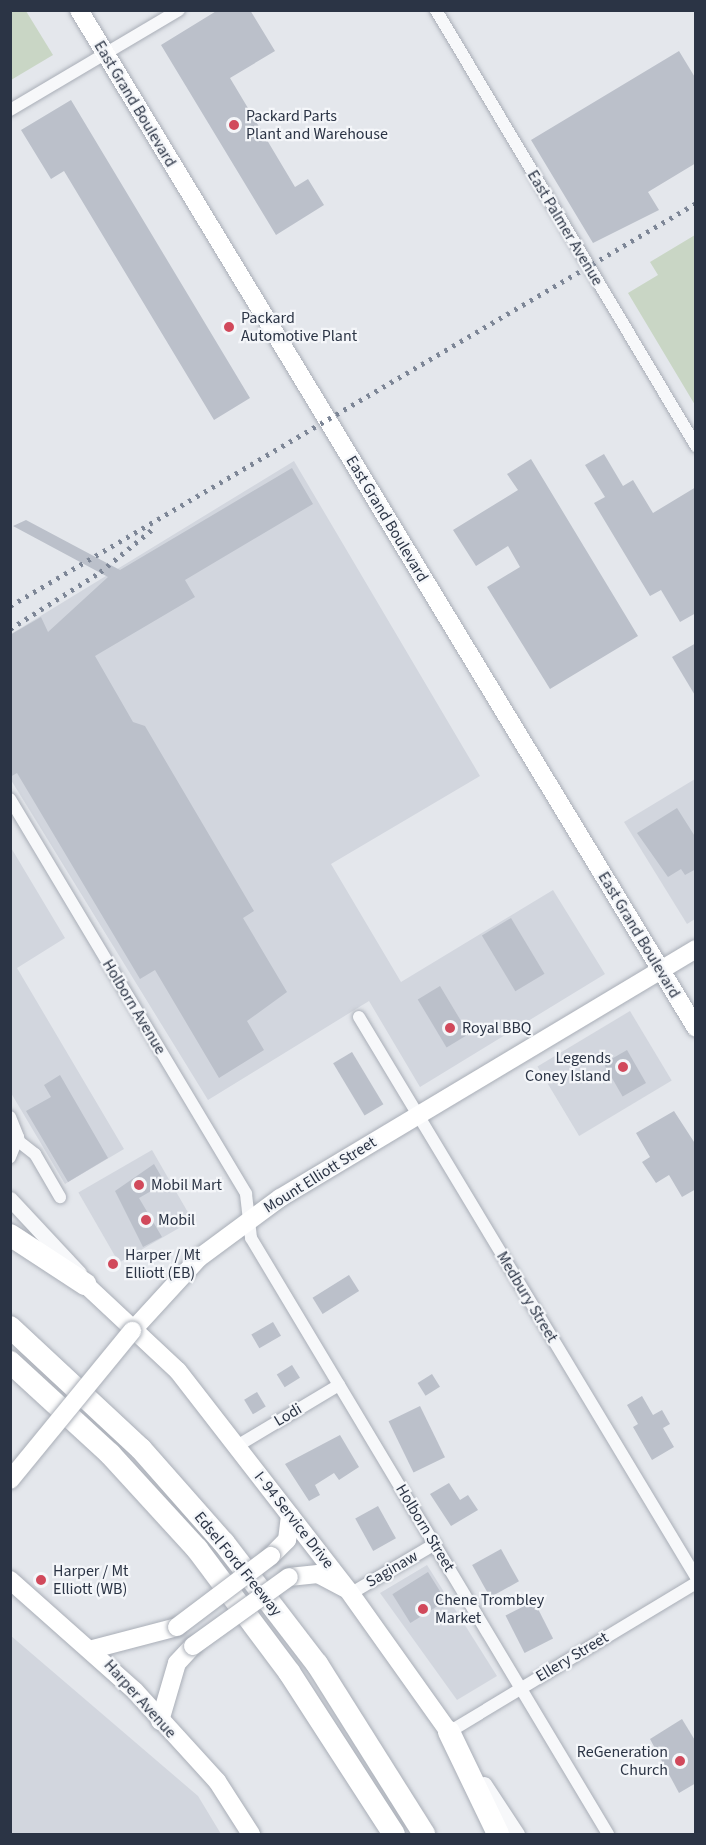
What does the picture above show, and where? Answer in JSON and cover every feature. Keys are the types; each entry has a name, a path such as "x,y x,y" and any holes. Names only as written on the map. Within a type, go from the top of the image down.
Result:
{"highway":[{"path":"10,1235 85,1284"},
{"name":"Edsel Ford Freeway","path":"10,1327 141,1449 224,1543 317,1664 424,1834"},
{"name":"Edsel Ford Freeway","path":"10,1362 110,1454 197,1549 289,1672 394,1834"},
{"path":"449,1732 498,1834"}],"main road":[{"name":"East Grand Boulevard","path":"79,10 696,1028"},
{"name":"Mount Elliott Street","path":"10,1480 132,1331 199,1258 250,1218 696,949"},
{"path":"85,1284 132,1331 178,1371 237,1446"},
{"name":"I- 94 Service Drive","path":"237,1446 349,1592"},
{"path":"93,1649 177,1627 272,1556 286,1540 290,1515"},
{"path":"160,1721 177,1663 193,1647 289,1576 318,1574 349,1592 449,1732"},
{"name":"Harper Avenue","path":"10,1580 93,1649 217,1781 251,1834"}],"street":[{"path":"10,110 104,52 179,10"},
{"name":"East Palmer Avenue","path":"435,10 696,446"},
{"name":"Holborn Avenue","path":"10,800 246,1194 250,1218"},
{"name":"Medbury Street","path":"358,1017 696,1577"},
{"path":"10,1117 17,1140 35,1154 60,1197"},
{"path":"10,1157 17,1140"},
{"path":"10,1199 30,1215 85,1284"},
{"name":"Holborn Street","path":"250,1218 251,1238 608,1834"},
{"name":"Lodi","path":"237,1446 339,1385"},
{"name":"Saginaw","path":"349,1592 435,1544"},
{"name":"Ellery Street","path":"449,1732 696,1583"},
{"path":"449,1732 517,1834"}],"shaded area":[{"path":"294,461 480,776 331,864 401,982 553,890 605,974 420,1087 369,1001 208,1100 11,780 11,634"},
{"path":"695,779 695,919 687,924 624,822"},
{"path":"10,846 65,938 17,968 124,1149 65,1184 11,1093"},
{"path":"630,1011 672,1080 579,1136 537,1067"},
{"path":"152,1150 192,1220 119,1263 78,1192"},
{"path":"427,1565 497,1676 457,1700 380,1593"},
{"path":"10,1635 198,1796 221,1834 11,1834"}],"green space":[{"path":"10,11 26,11 53,55 11,80"},
{"path":"695,235 695,405 628,293 658,275 650,262"}],"building":[{"name":"Packard Parts Plant and Warehouse","path":"218,10 250,10 275,51 230,78 295,187 308,179 324,205 276,235 161,45"},
{"path":"679,51 696,79 696,163 648,192 659,210 593,243 531,140"},
{"path":"71,100 250,398 214,420 64,171 51,179 21,130"},
{"path":"604,454 623,486 633,480 653,513 696,487 696,613 680,622 661,590 650,596 594,503 605,497 585,465"},
{"path":"531,459 638,636 550,689 487,587 520,567 508,546 476,566 453,530 518,490 507,474"},
{"path":"292,468 313,504 185,580 195,597 95,656 133,722 145,726 254,911 243,918 287,992 247,1021 264,1050 219,1078 155,970 140,979 17,773 10,777 10,635 41,617 48,632 108,577 13,526 26,520 120,570"},
{"path":"696,643 696,697 672,657"},
{"path":"677,808 696,838 696,869 685,875 681,869 668,877 637,833"},
{"path":"511,918 544,974 515,991 482,936"},
{"path":"440,986 469,1034 447,1047 418,999"},
{"path":"627,1050 646,1083 623,1096 604,1064"},
{"path":"352,1052 383,1104 365,1116 333,1063"},
{"path":"60,1075 108,1158 68,1182 26,1111 51,1097 44,1085"},
{"path":"674,1111 696,1145 696,1189 682,1197 669,1175 656,1183 642,1162 650,1157 636,1133"},
{"path":"154,1164 165,1183 139,1198 162,1237 143,1247 115,1191"},
{"path":"349,1275 359,1291 323,1314 313,1298"},
{"path":"273,1322 281,1336 259,1348 251,1334"},
{"path":"292,1365 300,1378 285,1387 277,1375"},
{"path":"432,1374 440,1387 426,1396 418,1383"},
{"path":"257,1392 266,1407 253,1414 244,1400"},
{"path":"642,1396 653,1415 662,1410 670,1424 663,1428 674,1447 652,1460 633,1427 638,1424 627,1405"},
{"path":"420,1406 445,1457 414,1473 389,1421"},
{"path":"340,1435 359,1467 339,1480 334,1473 315,1485 320,1495 309,1501 285,1464"},
{"path":"449,1483 460,1500 468,1495 478,1510 451,1526 430,1494"},
{"path":"378,1506 396,1538 373,1551 355,1519"},
{"path":"501,1549 519,1581 490,1597 472,1565"},
{"path":"428,1572 446,1601 410,1623 392,1594"},
{"path":"534,1601 553,1638 525,1653 505,1616"},
{"name":"ReGeneration Church","path":"682,1719 696,1742 696,1783 679,1793 650,1739"}],"railway":[{"path":"10,606 696,203"},
{"path":"10,629 100,572 155,527"}],"place":[{"name":"Packard Parts Plant and Warehouse","path":"234,125"},
{"name":"Packard Automotive Plant","path":"229,327"},
{"name":"Royal BBQ","path":"450,1028"},
{"name":"Legends Coney Island","path":"623,1067"},
{"name":"Mobil Mart","path":"139,1185"},
{"name":"Mobil","path":"146,1220"},
{"name":"Harper / Mt Elliott (EB)","path":"113,1264"},
{"name":"Harper / Mt Elliott (WB)","path":"41,1580"},
{"name":"Chene Trombley Market","path":"423,1609"},
{"name":"ReGeneration Church","path":"680,1761"}]}
